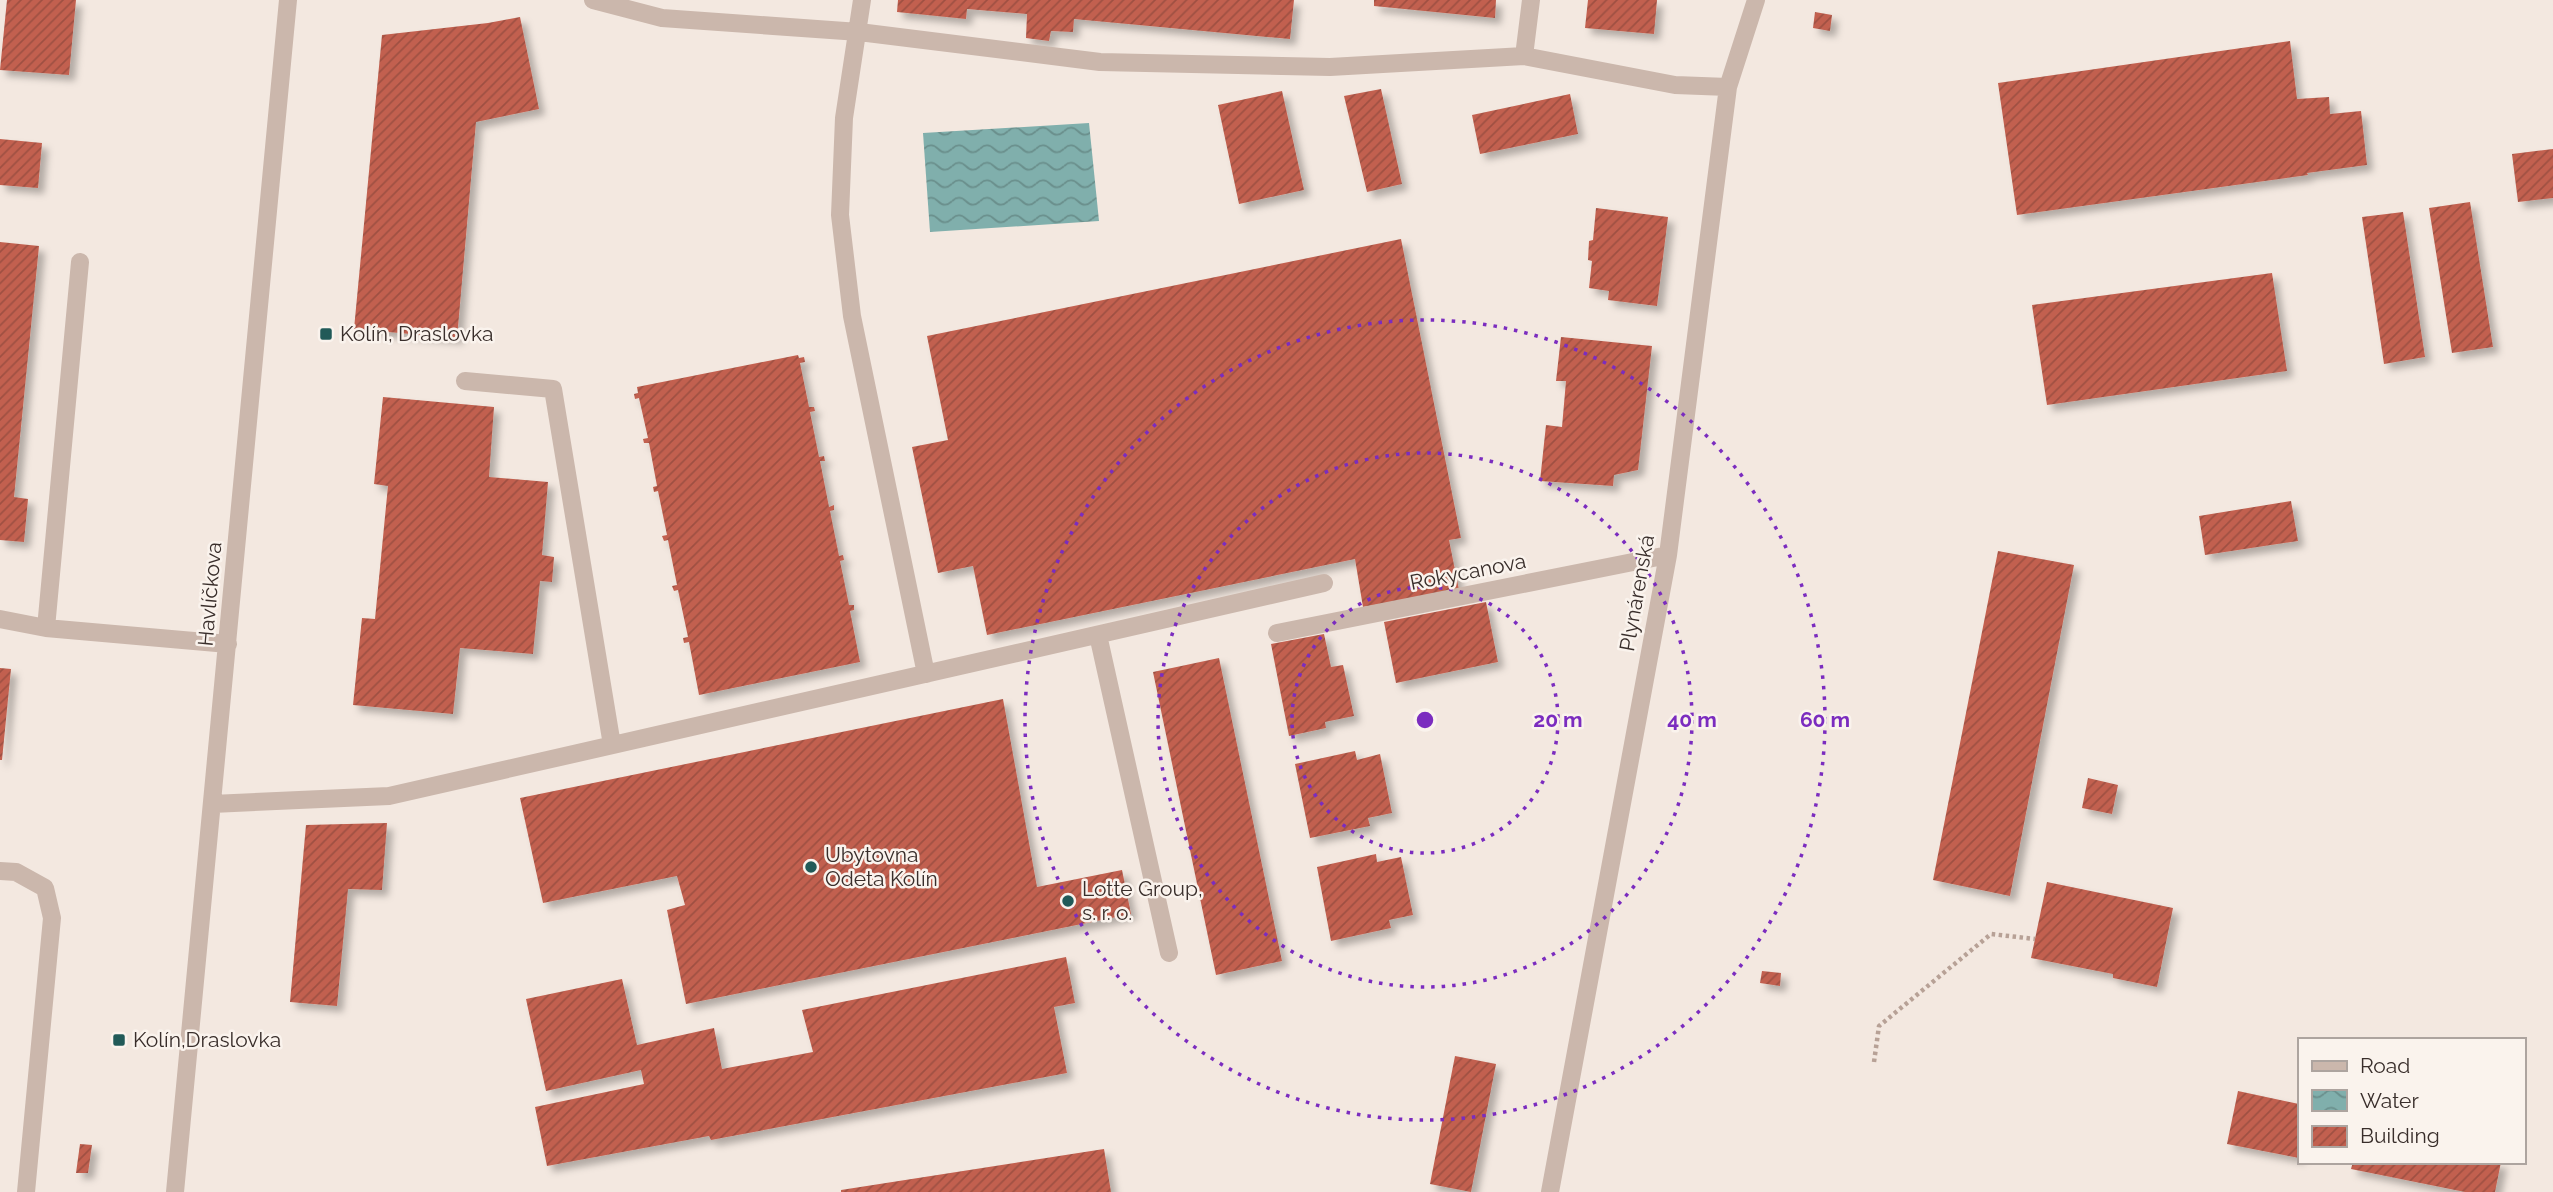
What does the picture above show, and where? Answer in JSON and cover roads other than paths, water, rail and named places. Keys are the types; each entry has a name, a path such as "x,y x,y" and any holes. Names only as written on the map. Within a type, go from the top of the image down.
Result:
{"street":[{"name":"Havlíčkova","path":"175,1192 288,0"},
{"path":"593,0 662,18 859,32 1100,62 1330,67 1524,56 1675,85 1728,87"},
{"path":"862,0 844,118 839,215 852,316 926,674"},
{"path":"1524,56 1531,0"},
{"name":"Plynárenská","path":"1550,1192 1668,555 1728,87 1756,0"},
{"path":"46,628 80,262"},
{"path":"465,381 553,388 612,745"},
{"name":"Rokycanova","path":"1277,633 1668,555"},
{"path":"212,804 389,796 1324,583"},
{"path":"0,619 46,628 228,644"},
{"path":"1098,635 1169,953"},
{"path":"0,871 16,872 45,888 52,918 26,1192"}],"water":[{"path":"1089,123 1099,221 930,232 923,133"}],"place":[{"name":"Kolín, Draslovka","path":"326,334"},
{"name":"Ubytovna Odeta Kolín","path":"811,867"},
{"name":"Lotte Group, s. r. o.","path":"1068,901"},
{"name":"Kolín,Draslovka","path":"119,1040"}]}
